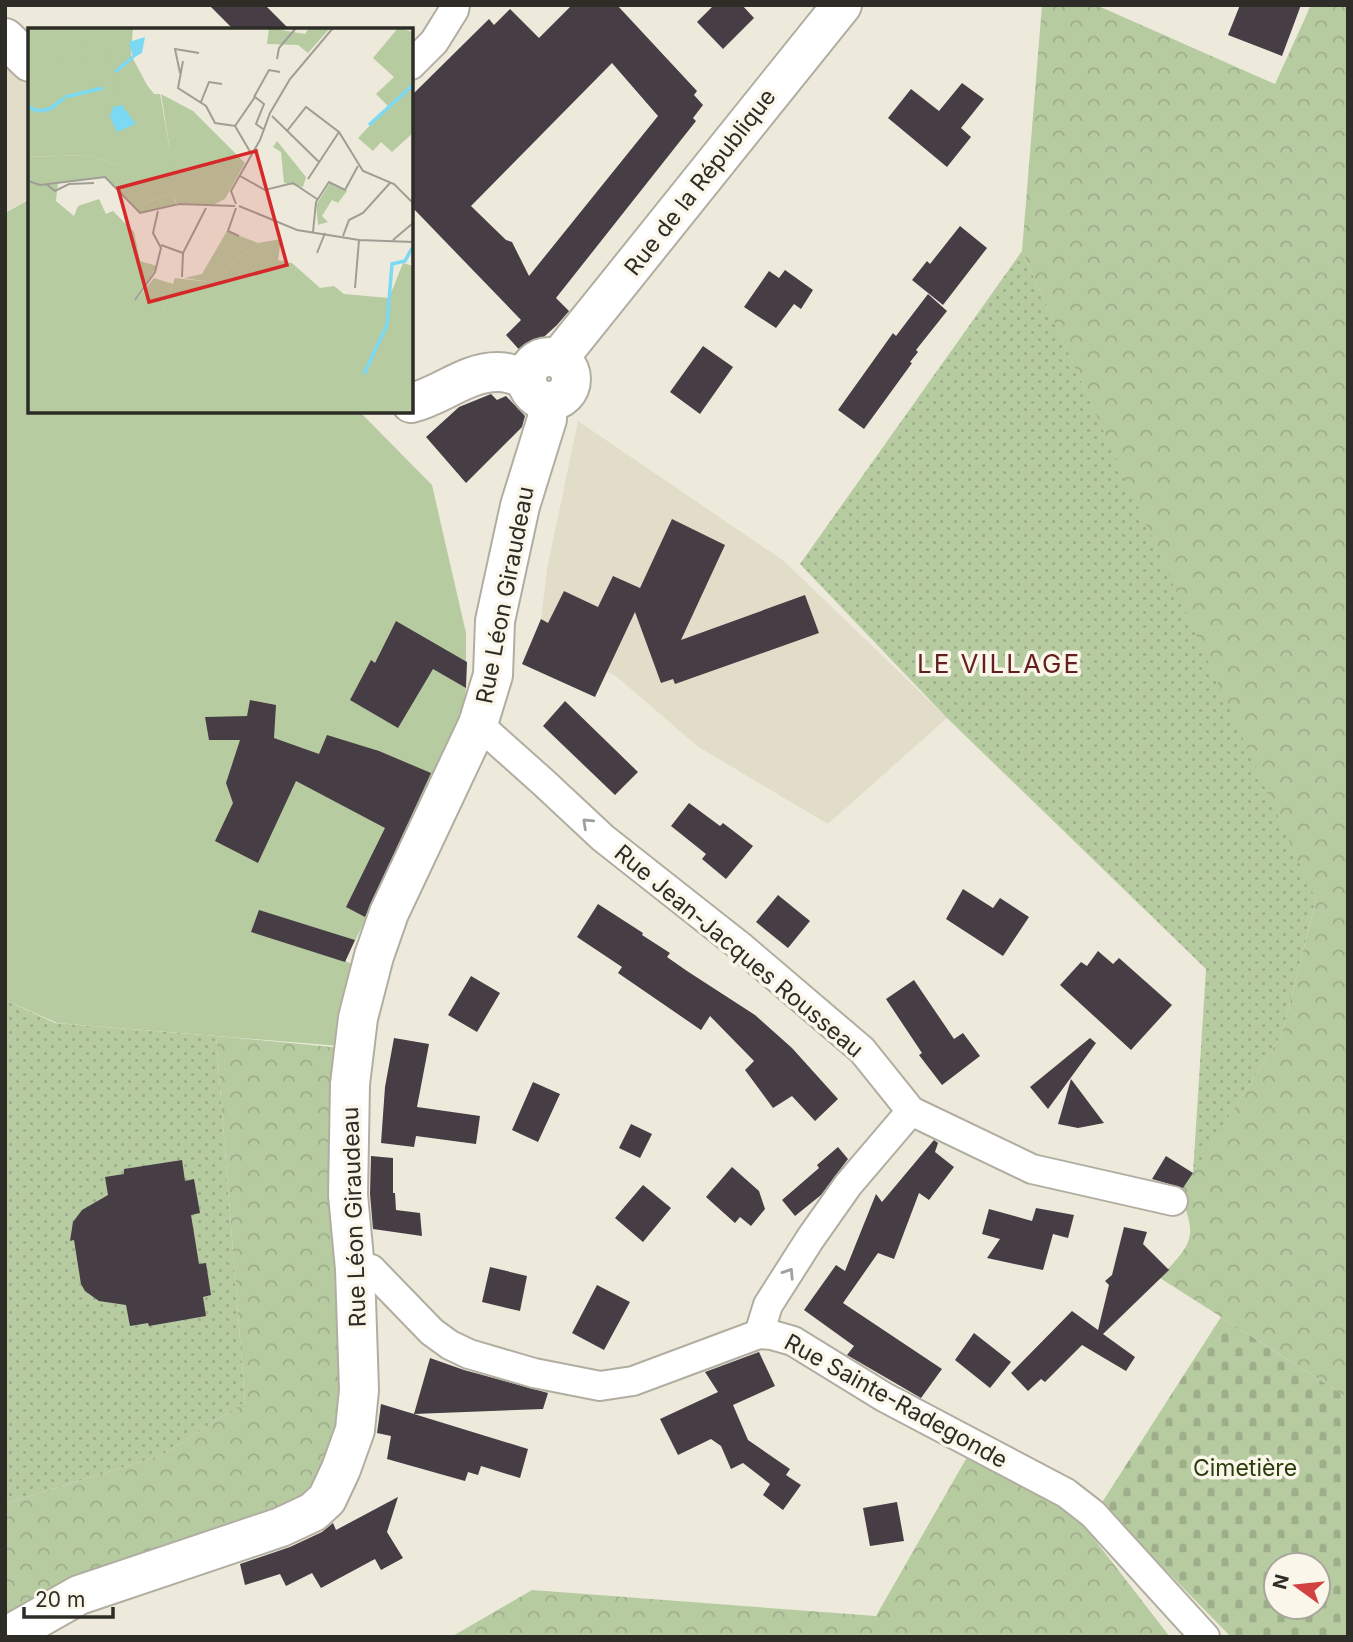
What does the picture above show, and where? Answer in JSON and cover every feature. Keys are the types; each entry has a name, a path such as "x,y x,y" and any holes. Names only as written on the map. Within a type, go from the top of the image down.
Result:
{"street":[{"path":"413,63 434,42 455,5"},
{"name":"Rue de la République","path":"537,390 560,398 565,394 570,384 570,372 558,359 842,5"},
{"path":"5,37 28,60"},
{"path":"413,402 488,372 501,371 537,390"},
{"name":"Rue Léon Giraudeau","path":"5,1637 79,1595 281,1527 313,1512 327,1499 341,1469 355,1430 359,1390 355,1269 348,1195 349,1084 358,1018 374,956 389,913 478,724 493,675 495,621 520,506 547,419 537,390"},
{"name":"Rue Jean-Jacques Rousseau","path":"478,724 603,838 740,946 862,1050 911,1111 1032,1169 1173,1202"},
{"path":"760,1334 768,1306 810,1239 848,1185 911,1111"},
{"name":"Rue Sainte-Radegonde","path":"355,1269 371,1269 432,1332 450,1345 469,1354 534,1373 600,1386 633,1381 760,1334 793,1341 884,1397 1066,1493 1093,1514 1205,1637"}],"shaded area":[{"path":"5,62 28,84 28,199 5,212"},
{"path":"578,421 784,561 947,718 828,824 697,746 617,677 578,655 541,619 547,569"}],"green space":[{"path":"1042,5 1096,5 1275,84 1311,5 1348,5 1348,1398 1160,1278 1179,1257 1189,1240 1189,1221 1179,1194 1282,1034 1316,900 1022,251"},
{"path":"28,200 28,413 361,413 432,485 466,633 466,688 461,721 345,961 354,965 339,1046 57,1023 5,1000 5,213"},
{"path":"1022,251 1190,620 1257,755 1316,900 1282,1034 1193,1173 1206,969 947,718 800,564"},
{"path":"5,1000 55,1023 216,1036 245,1402 162,1455 5,1504"},
{"path":"216,1036 353,1049 359,1390 327,1499 5,1637 5,1504 162,1455 245,1402"},
{"name":"Cimetière","path":"1221,1317 1348,1398 1348,1637 1231,1637 1101,1504"},
{"path":"974,1445 1092,1522 1085,1527 1170,1637 451,1637 532,1590 876,1616"}],"building":[{"path":"209,5 265,5 288,28 232,28"},
{"path":"572,5 617,5 697,91 694,95 703,105 693,118 696,121 556,298 569,311 524,355 506,335 521,320 413,208 413,94 489,19 494,25 510,9 539,38","holes":["612,63 658,116 529,276 512,242 506,240 471,206"]},
{"path":"714,5 742,5 754,18 723,49 697,22"},
{"path":"1240,5 1301,5 1282,56 1228,35"},
{"path":"962,83 984,99 961,128 971,137 947,167 888,118 911,89 939,111"},
{"path":"960,226 987,248 943,305 912,280 927,261 930,264"},
{"path":"785,270 813,290 801,309 794,304 776,328 744,307 769,271 779,278"},
{"path":"928,294 947,311 916,350 918,352 910,362 912,363 864,429 838,410 893,333 896,336"},
{"path":"703,346 733,367 700,414 670,392"},
{"path":"491,394 497,400 506,396 525,416 522,427 466,483 426,437 459,407"},
{"path":"672,519 725,545 681,640 805,595 819,633 675,684 673,679 661,683 635,612 595,697 522,664 541,619 548,623 564,591 598,607 613,576 640,588"},
{"path":"396,621 467,662 466,688 433,669 398,728 350,700 371,660 375,663"},
{"path":"250,700 276,705 274,738 319,754 327,735 379,751 431,773 365,917 346,907 385,828 296,781 258,863 215,841 233,803 226,783 240,740 209,740 205,717 247,716"},
{"path":"565,701 638,772 615,795 543,726"},
{"path":"689,803 720,826 723,823 753,846 726,879 702,859 706,854 671,826"},
{"path":"963,889 993,908 1000,898 1029,917 1003,956 946,919"},
{"path":"778,895 810,921 788,948 756,922"},
{"path":"598,904 670,953 667,957 755,1015 792,1048 838,1099 815,1121 792,1096 773,1108 745,1070 754,1061 710,1016 701,1030 618,973 622,967 577,937"},
{"path":"259,910 355,940 345,962 251,932"},
{"path":"1098,951 1113,964 1119,958 1172,1005 1131,1050 1060,985 1081,962 1087,966"},
{"path":"471,976 500,993 477,1032 448,1015"},
{"path":"914,980 954,1039 963,1033 980,1056 942,1085 919,1055 922,1053 886,999"},
{"path":"394,1038 429,1044 417,1107 480,1116 476,1144 416,1136 414,1147 381,1143 385,1087"},
{"path":"1090,1038 1096,1043 1048,1109 1030,1087"},
{"path":"1071,1079 1104,1123 1078,1128 1058,1124"},
{"path":"533,1082 560,1094 538,1142 512,1130"},
{"path":"631,1124 652,1134 640,1158 619,1148"},
{"path":"934,1140 938,1143 935,1152 954,1167 929,1200 919,1193 894,1259 878,1253 843,1303 942,1369 921,1398 847,1355 854,1346 804,1310 836,1265 845,1271 876,1194 882,1202"},
{"path":"838,1147 848,1159 821,1195 795,1216 782,1200 819,1168 817,1165"},
{"path":"371,1156 393,1158 396,1210 420,1213 422,1236 373,1229"},
{"path":"1166,1156 1193,1173 1183,1188 1152,1179"},
{"path":"182,1160 185,1181 194,1179 200,1213 191,1215 199,1264 206,1263 211,1295 203,1297 206,1316 149,1326 148,1323 130,1326 126,1305 99,1301 85,1291 81,1284 74,1240 70,1241 73,1222 82,1210 108,1195 105,1177 124,1174 124,1169"},
{"path":"732,1167 759,1191 765,1209 751,1226 740,1217 735,1223 706,1197"},
{"path":"643,1185 671,1208 643,1242 615,1218"},
{"path":"1036,1208 1074,1215 1068,1238 1053,1234 1043,1270 987,1258 1000,1239 982,1234 989,1209 1032,1221"},
{"path":"1124,1227 1147,1232 1143,1244 1169,1270 1103,1334 1135,1357 1126,1371 1082,1345 1045,1382 1041,1379 1028,1391 1011,1373 1072,1311 1098,1330 1109,1285 1105,1281 1112,1275"},
{"path":"490,1267 527,1276 520,1311 482,1302"},
{"path":"597,1285 630,1302 604,1350 572,1333"},
{"path":"974,1333 1011,1362 990,1388 955,1360"},
{"path":"759,1352 775,1386 733,1405 748,1440 790,1469 786,1475 801,1485 783,1510 763,1495 770,1484 743,1463 731,1469 721,1446 711,1439 678,1455 660,1419 718,1392 705,1372"},
{"path":"430,1358 548,1393 543,1409 414,1414"},
{"path":"381,1404 528,1449 520,1478 481,1466 478,1475 468,1472 465,1481 387,1459 391,1436 377,1433"},
{"path":"398,1497 387,1532 403,1558 381,1570 375,1559 321,1588 312,1573 286,1586 280,1574 245,1585 240,1564 290,1547 322,1532 333,1523 336,1530"},
{"path":"897,1502 904,1541 870,1546 863,1508"}],"district":[{"name":"LE VILLAGE","path":"999,664"}]}
